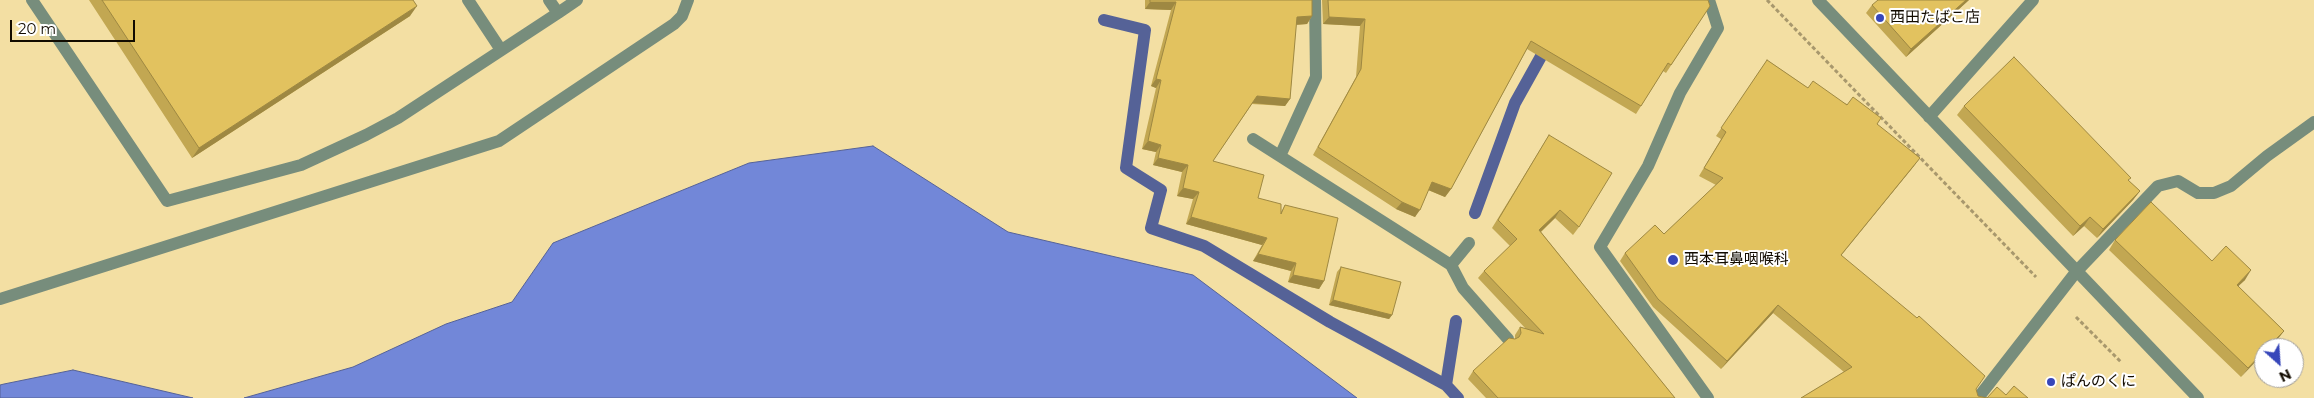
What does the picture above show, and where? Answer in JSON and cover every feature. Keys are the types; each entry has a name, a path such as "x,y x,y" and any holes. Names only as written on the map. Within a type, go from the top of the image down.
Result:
{"street":[{"path":"32,0 167,201 301,164 334,151 398,118 577,0"},
{"path":"468,0 501,50"},
{"path":"549,0 558,13"},
{"path":"0,299 499,141 674,24 682,16 688,0"},
{"path":"1280,156 1316,77 1315,0"},
{"path":"1708,398 1600,247 1648,166 1680,92 1718,28 1709,0"},
{"path":"1818,0 2198,398"},
{"path":"1929,117 2033,0"},
{"path":"1978,398 2076,272 2158,186 2178,181 2198,193 2214,193 2231,186 2267,156 2314,122"},
{"path":"1253,140 1451,265 1463,288 1508,339"},
{"path":"1451,265 1469,243"}],"path":[{"path":"1767,0 2056,298 2123,364"}],"water":[{"path":"873,146 1008,232 1193,275 1357,398 244,398 353,367 446,324 512,302 553,243 749,163"},
{"path":"73,370 193,398 0,398 0,385"}],"building":[{"path":"102,0 413,0 417,6 199,148"},
{"path":"1150,0 1312,0 1312,16 1297,17 1290,99 1257,96 1213,161 1264,175 1258,198 1281,204 1281,214 1285,205 1338,218 1324,281 1293,275 1296,263 1258,254 1267,238 1191,217 1199,192 1183,188 1188,165 1158,158 1161,145 1148,141 1161,80 1156,79 1176,2 1150,2"},
{"path":"1328,0 1708,0 1710,6 1671,65 1668,63 1641,106 1531,41 1451,189 1432,182 1420,210 1402,202 1318,147 1361,69 1365,19 1329,17"},
{"path":"1878,0 1966,0 1911,49 1872,5"},
{"path":"2014,57 2131,178 2128,180 2140,191 2103,229 2090,217 2080,226 1964,106"},
{"path":"1767,60 1808,88 1813,81 1847,105 1853,97 1881,118 1877,124 1920,158 1841,255 1917,318 1919,316 1985,376 1976,389 1978,396 1987,398 1801,398 1852,367 1778,305 1727,361 1658,299 1625,253 1655,225 1664,234 1723,178 1704,168 1726,132 1721,128"},
{"path":"1549,135 1612,173 1579,227 1560,210 1539,230 1675,398 1498,398 1473,371 1509,338 1515,339 1519,337 1521,333 1520,327 1544,334 1484,271 1517,239 1498,220"},
{"path":"2151,202 2212,261 2226,246 2251,270 2237,285 2284,331 2277,338 2254,338 2254,362 2248,368 2115,240"},
{"path":"1341,267 1401,282 1392,315 1333,300"},
{"path":"2014,386 2028,398 1987,398 1997,387 2006,395"}],"waterway":[{"path":"1104,20 1145,30 1126,168 1161,190 1151,228 1204,246 1330,322 1446,385"},
{"path":"1475,213 1515,103 1549,42"},
{"path":"1456,321 1446,385 1458,398"}],"place":[{"name":"西田たばこ店","path":"1880,18"},
{"name":"西本耳鼻咽喉科","path":"1673,260"},
{"name":"ぱんのくに","path":"2051,382"}]}
